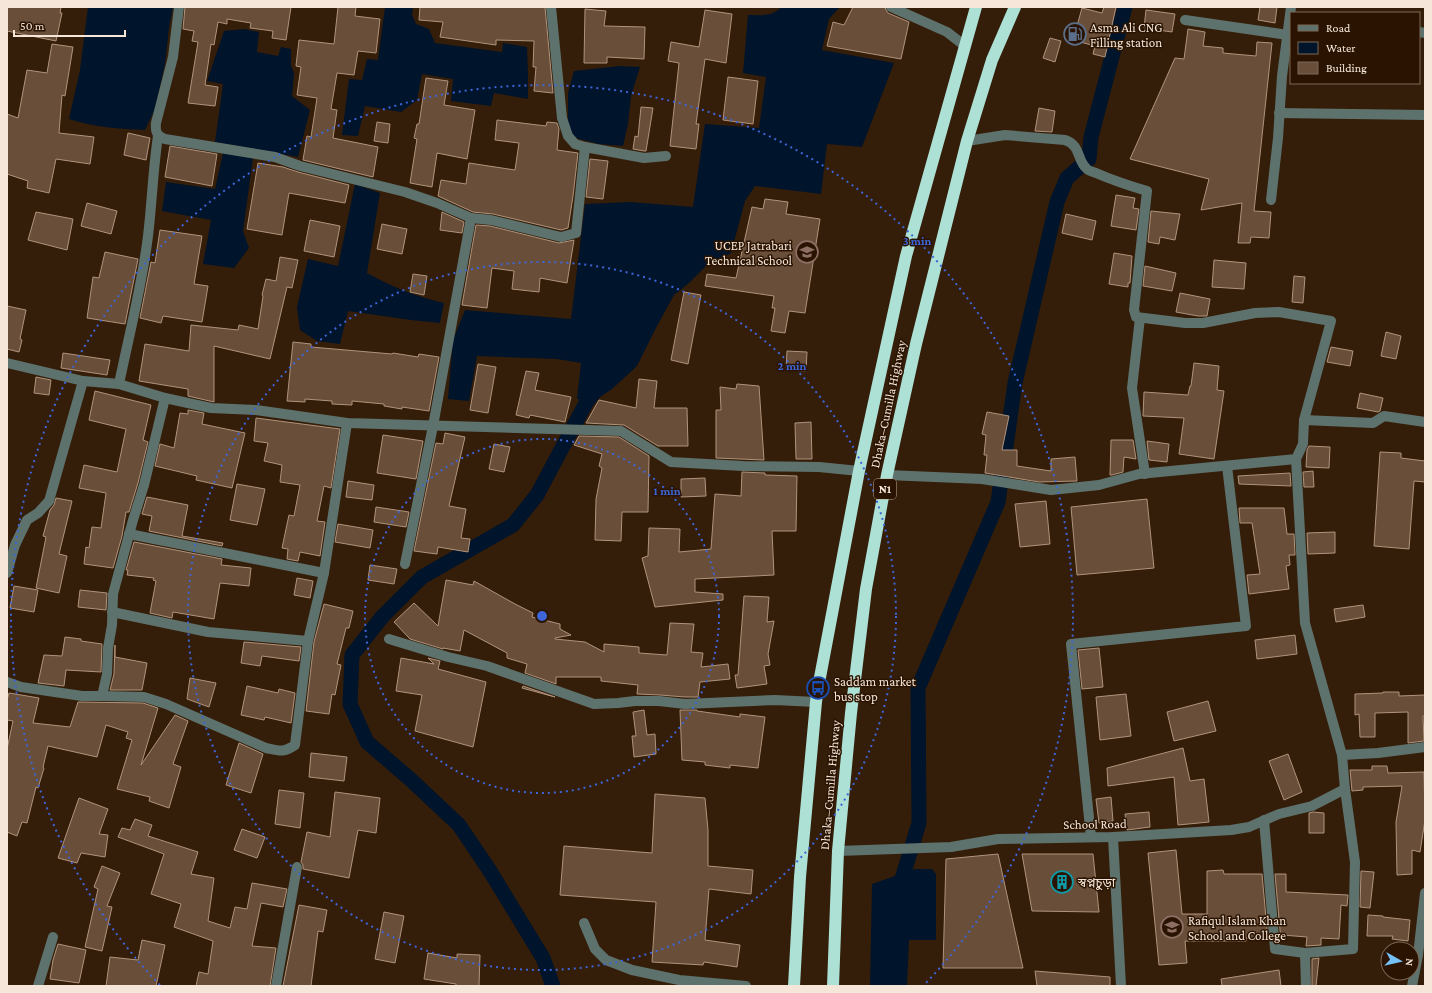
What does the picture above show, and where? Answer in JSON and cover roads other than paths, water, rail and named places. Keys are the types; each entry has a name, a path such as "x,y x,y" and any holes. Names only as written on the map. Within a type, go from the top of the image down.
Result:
{"highway":[{"name":"Dhaka–Cumilla Highway","path":"794,986 800,878 816,702 859,471 906,256 976,7"},
{"name":"Dhaka–Cumilla Highway","path":"833,986 838,851 851,713 866,589 887,475 916,344 967,141 992,60 1015,7"}],"street":[{"path":"179,7 173,56 155,131 158,136 165,140 275,157 300,166 405,192 437,203 471,218 490,220 561,237 576,233 585,147"},
{"path":"551,7 562,118 568,136 575,144 585,147 644,158 666,156"},
{"path":"892,7 947,32 965,46"},
{"path":"1185,20 1288,35"},
{"path":"1271,200 1278,138 1282,76 1290,23"},
{"path":"1279,113 1425,115"},
{"path":"967,141 1005,135 1065,140 1075,146 1087,169 1104,177 1147,191 1134,310 1136,317 1185,323 1204,323 1255,313 1279,312 1331,321 1304,420 1303,444 1296,459 1305,623 1342,755 1355,862 1353,949 1305,953 1275,949 1264,820"},
{"path":"119,384 148,237 153,166 158,136"},
{"path":"405,564 433,426 471,218"},
{"path":"1140,318 1132,388 1145,474"},
{"path":"7,363 83,380 119,384 165,398 211,408 256,410 347,423 621,431 671,462 743,466 819,467 859,471"},
{"path":"7,573 15,545 27,520 38,513 49,501 83,380"},
{"path":"102,696 107,674 108,648 112,625 113,594 144,485 165,398"},
{"path":"1304,420 1373,423 1384,416 1425,422"},
{"path":"7,682 21,686 82,696 144,697 166,704 266,748 280,751 286,750 295,745 308,641 324,573 347,423"},
{"path":"887,475 982,479 1051,490 1099,485 1145,474 1296,459"},
{"path":"1091,837 1071,644 1246,626 1227,466"},
{"path":"130,534 324,573"},
{"path":"112,612 208,632 308,641"},
{"path":"389,639 448,657 487,666 594,704 635,701 659,701 685,704 775,700 816,702"},
{"path":"1342,755 1378,753 1425,747"},
{"name":"School Road","path":"838,851 951,846 998,839 1113,837 1231,830 1249,827 1279,814 1312,806 1345,789"},
{"path":"1113,837 1121,986"},
{"path":"276,986 297,867"},
{"path":"1412,986 1418,954 1425,893"},
{"path":"584,923 595,949 606,960 632,970 679,980 746,986"},
{"path":"38,986 53,937"},
{"path":"1305,953 1306,986"}],"water":[{"path":"88,7 173,7 165,64 155,109 145,130 97,126 69,119 80,70"},
{"path":"385,7 413,7 412,15 416,24 429,29 435,43 502,52 503,43 527,47 528,99 494,93 491,106 451,101 453,79 422,74 417,100 401,112 365,106 358,136 342,135 349,79 362,80 367,59 378,60"},
{"path":"781,7 840,7 829,19 822,50 894,63 862,147 827,144 821,194 755,186 745,201 731,253 707,265 689,283 674,295 637,366 612,389 594,401 577,399 581,363 557,359 477,356 469,401 448,399 453,340 465,310 571,319 585,204 630,202 693,207 705,124 759,128 766,77 743,73 748,15 770,14"},
{"path":"244,29 259,32 257,52 278,56 281,47 291,49 291,66 294,73 292,96 310,110 298,157 215,142 223,84 207,81 224,31"},
{"path":"620,66 640,67 631,96 628,124 623,146 599,144 575,138 568,125 568,93 574,71"},
{"path":"223,153 253,158 243,231 249,248 234,268 203,264 211,220 162,211 166,182 215,189"},
{"path":"355,184 380,193 367,273 405,291 444,303 440,323 348,311 340,344 317,341 300,330 297,307 308,259 338,266"},
{"path":"915,869 932,869 936,874 936,940 909,940 907,986 870,986 872,884"}],"waterway":[{"path":"898,892 919,823 918,688 998,502 1015,383 1057,202 1067,178 1089,159 1091,137 1125,7"},
{"path":"553,986 543,958 490,871 459,825 410,779 367,742 350,704 352,655 382,617 422,577 513,525 537,495 586,403 600,385"}],"place":[{"name":"Asma Ali CNG Filling station","path":"1075,34"},
{"name":"UCEP Jatrabari Technical School","path":"807,252"},
{"name":"Saddam market bus stop","path":"818,688"},
{"name":"স্বপ্নচুড়া","path":"1062,882"},
{"name":"Rafiqul Islam Khan School and College","path":"1172,927"}]}
